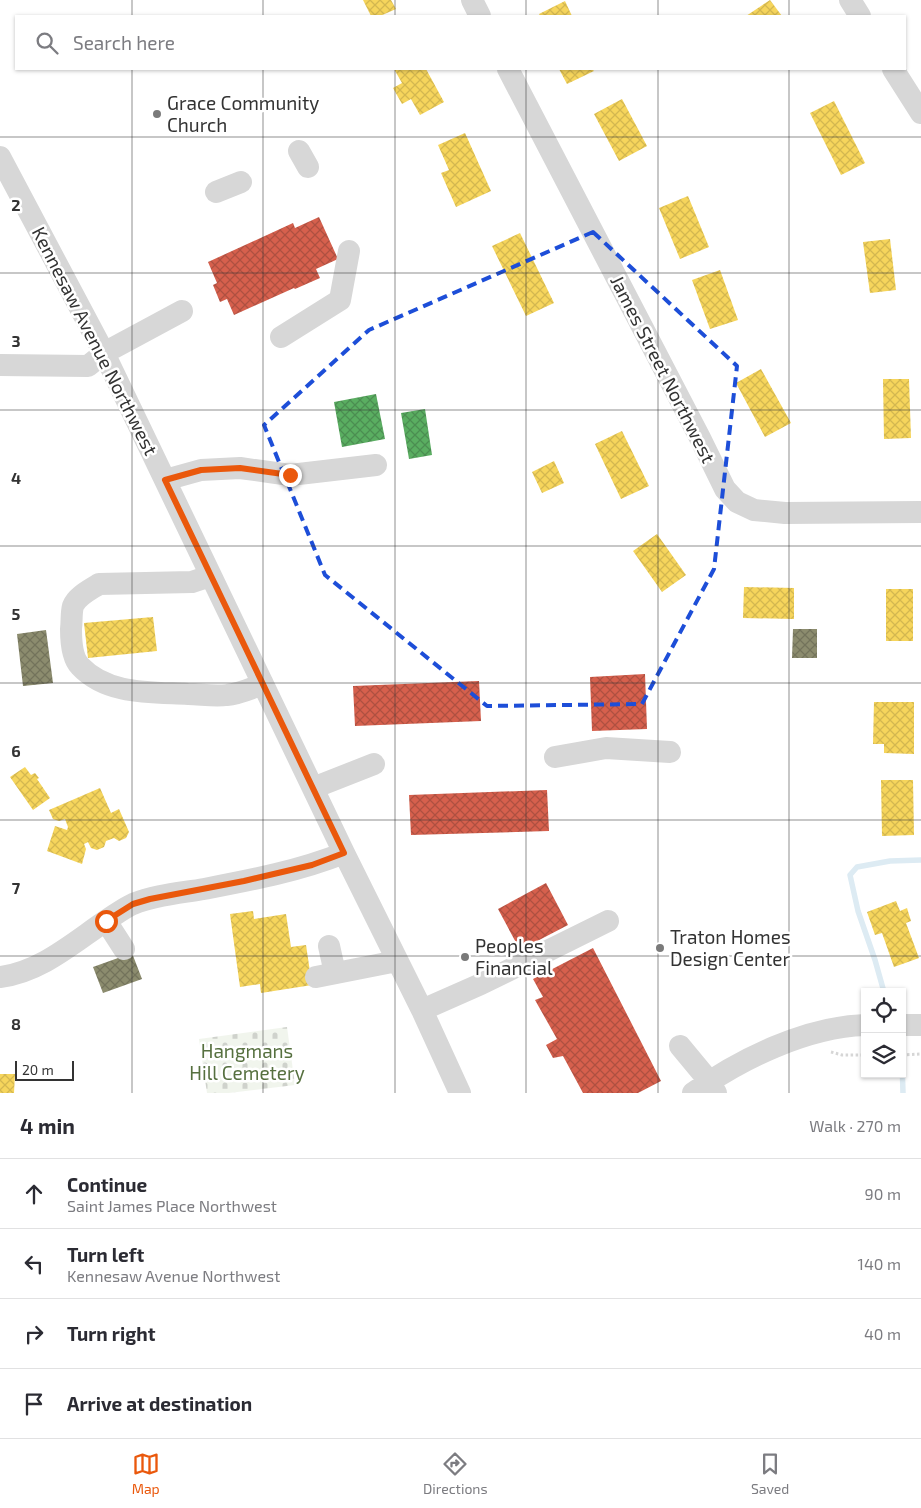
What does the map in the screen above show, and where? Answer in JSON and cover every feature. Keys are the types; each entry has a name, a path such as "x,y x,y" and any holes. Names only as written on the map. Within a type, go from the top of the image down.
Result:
{"street":[{"path":"472,0 480,15"},
{"path":"850,0 859,15"},
{"name":"James Street Northwest","path":"509,70 725,489 737,502 754,510 785,512 921,512"},
{"path":"894,70 921,113"},
{"name":"Kennesaw Avenue Northwest","path":"0,158 104,353 344,853 422,1010 460,1093"},
{"path":"216,192 242,182"},
{"path":"281,337 340,300 349,251"},
{"path":"0,364 88,366 104,353 182,311"},
{"path":"165,480 201,470 240,468 290,475 376,465"},
{"path":"210,576 192,582 99,584 87,591 73,606 71,635 78,665 104,683 121,689 139,691 226,696 263,684"},
{"path":"555,757 606,748 670,752"},
{"path":"313,788 374,764"},
{"path":"0,977 21,972 45,961 133,904 317,864 344,853"},
{"path":"106,921 124,949"},
{"path":"422,1010 481,984 608,921"},
{"path":"329,946 326,975 397,961"},
{"path":"680,1046 706,1089 759,1053 798,1038 861,1026"}],"path":[{"path":"826,1051 842,1055 861,1055"},
{"path":"906,1054 920,1054"}],"highlighted area":[{"path":"593,232 737,366 714,569 642,704 487,706 325,575 264,425 369,330"}],"green space":[{"name":"Hangmans Hill Cemetery","path":"287,1027 295,1085 229,1093 207,1093 199,1039"}],"building: Homes":[{"path":"363,0 391,0 396,9 382,15 370,15"},
{"path":"770,0 781,15 748,15"},
{"path":"565,1 572,15 540,15"},
{"path":"395,70 427,70 444,102 420,115 411,99 402,104 393,88 402,83"},
{"path":"560,70 594,71 567,84"},
{"path":"622,99 647,146 619,161 594,114"},
{"path":"834,101 865,163 841,175 810,113"},
{"path":"465,133 491,191 456,207 441,173 449,170 438,145"},
{"path":"688,196 709,247 680,259 659,208"},
{"path":"520,233 554,303 526,316 492,246"},
{"path":"890,239 896,290 870,293 863,242"},
{"path":"720,270 738,320 710,329 692,280"},
{"path":"761,369 791,423 765,437 736,383"},
{"path":"883,379 909,379 911,438 884,439"},
{"path":"622,431 649,486 621,499 595,444"},
{"path":"554,461 564,483 542,493 532,472"},
{"path":"657,534 686,575 662,592 633,551"},
{"path":"744,587 794,588 794,619 743,618"},
{"path":"886,589 913,589 913,641 886,641"},
{"path":"153,617 157,651 88,658 84,623"},
{"path":"874,702 914,702 914,754 884,753 884,744 873,744"},
{"path":"25,767 31,775 35,773 50,798 33,810 10,777"},
{"path":"881,780 913,780 914,835 882,836"},
{"path":"100,788 111,813 119,809 129,832 126,838 119,841 114,838 106,841 104,847 97,850 91,848 88,842 84,844 86,849 82,864 47,851 55,826 67,830 68,827 65,819 59,821 53,819 49,810"},
{"path":"896,901 900,911 907,908 911,921 906,923 919,958 894,967 882,933 875,935 867,912"},
{"path":"253,911 254,919 286,914 291,947 306,945 312,985 261,993 260,984 240,987 230,914"},
{"path":"0,1074 15,1074 14,1093 0,1093"}],"building: Shops":[{"path":"319,217 338,259 316,269 320,278 234,315 227,299 220,302 213,285 217,283 208,262 293,223 295,228"},
{"path":"645,674 647,729 592,731 590,677"},
{"path":"479,681 481,721 355,726 353,686"},
{"path":"547,790 549,831 411,835 409,795"},
{"path":"546,883 568,925 520,950 498,909"},
{"path":"593,948 661,1081 638,1093 583,1093 563,1056 553,1058 546,1045 557,1039 535,1000 543,997 533,979"}],"building: Public":[{"path":"376,394 385,439 342,447 334,402"},
{"path":"425,409 432,455 409,459 401,413"}],"building: Industry":[{"path":"793,629 817,629 817,658 792,658"},
{"path":"46,630 53,683 23,686 17,634"},
{"path":"132,953 142,979 103,993 93,967"}],"waterway":[{"path":"883,988 858,911 850,875 857,867 890,861 921,860"},
{"path":"903,1078 903,1093"}],"place":[{"name":"Grace Community Church","path":"157,114"},
{"name":"Traton Homes Design Center","path":"660,948"},
{"name":"Peoples Financial","path":"465,957"}],"route":[{"path":"106,921 133,904 150,899 244,881 312,865 344,853 165,480 201,470 240,468 290,475"}]}
